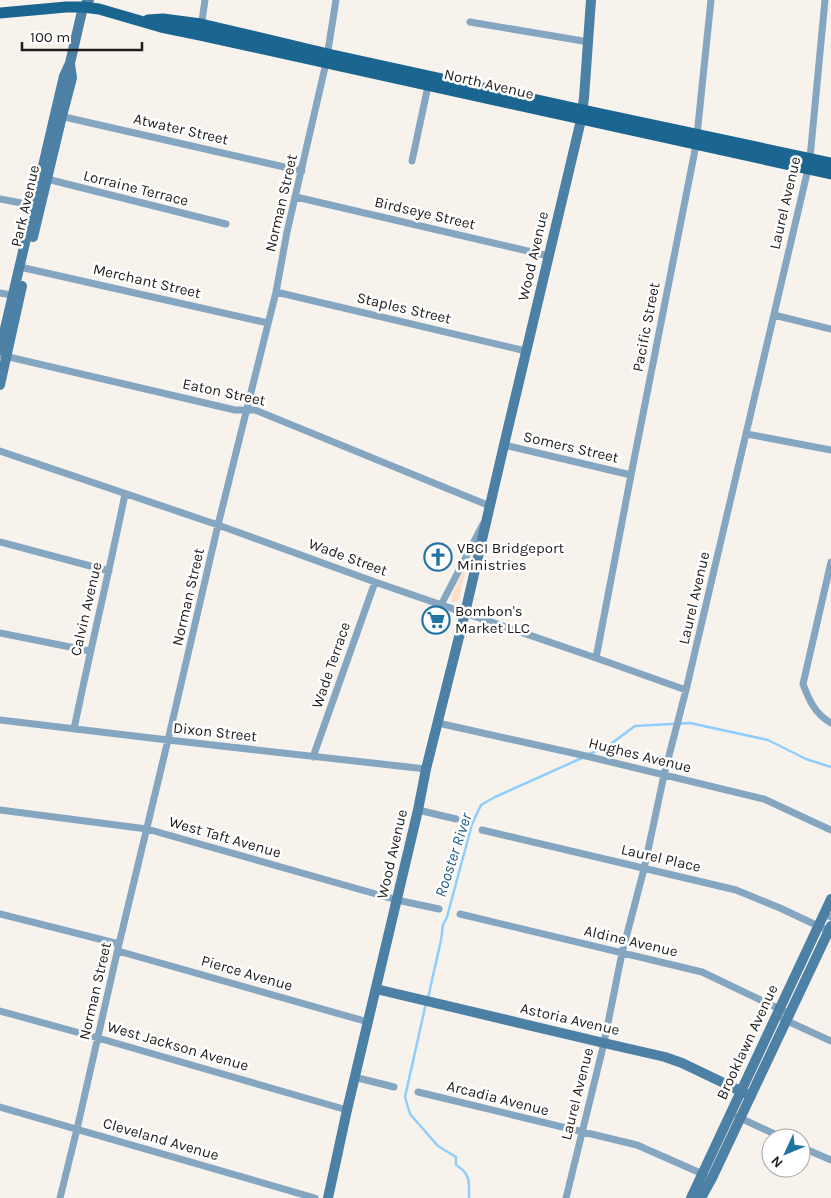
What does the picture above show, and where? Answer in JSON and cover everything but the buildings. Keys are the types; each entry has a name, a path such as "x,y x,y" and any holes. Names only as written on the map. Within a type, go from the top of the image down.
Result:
{"main road":[{"name":"North Avenue","path":"0,13 66,7 85,2 99,10 161,27 201,30 809,164 831,174"},
{"name":"North Avenue","path":"327,58 428,86 582,115"},
{"name":"North Avenue","path":"809,164 831,163"}],"street":[{"path":"201,30 205,0"},
{"name":"Norman Street","path":"60,1198 218,525 276,292 287,232 327,58 336,0"},
{"name":"Wood Avenue","path":"328,1198 354,1077 397,900 426,769 465,613 582,115 592,0"},
{"name":"Pacific Street","path":"596,658 697,139 711,0"},
{"name":"Laurel Avenue","path":"566,1198 604,1043 622,953 644,869 664,775 747,434 809,164 825,0"},
{"name":"Park Avenue","path":"0,384 2,354 58,116 64,76 70,63 85,2"},
{"path":"470,22 589,42"},
{"path":"412,162 428,86"},
{"name":"Atwater Street","path":"58,116 302,170"},
{"name":"Lorraine Terrace","path":"44,178 226,224"},
{"name":"Birdseye Street","path":"296,197 549,256"},
{"path":"0,199 37,206"},
{"name":"Merchant Street","path":"23,267 268,323"},
{"name":"Staples Street","path":"276,292 526,351"},
{"path":"0,293 16,296"},
{"path":"774,315 831,329"},
{"name":"Eaton Street","path":"2,354 235,410 255,410 488,512"},
{"path":"747,434 831,450"},
{"name":"Somers Street","path":"504,445 631,475"},
{"name":"Wade Street","path":"0,451 218,525 375,582 686,690"},
{"name":"Calvin Avenue","path":"74,729 125,494"},
{"name":"Wood Avenue","path":"441,605 488,512"},
{"path":"0,542 109,571"},
{"path":"831,562 803,684 816,710 831,723"},
{"name":"Wade Terrace","path":"313,757 375,582"},
{"path":"0,633 90,652"},
{"name":"Dixon Street","path":"0,720 426,769"},
{"name":"Hughes Avenue","path":"438,723 597,758 764,799 831,830"},
{"name":"West Taft Avenue","path":"0,810 147,828 397,900 439,910"},
{"path":"418,810 456,819"},
{"name":"Laurel Place","path":"482,830 736,890 830,928"},
{"name":"Brooklawn Avenue","path":"701,1198 741,1118 746,1093 777,1012 819,925 828,915 831,900"},
{"name":"Pierce Avenue","path":"0,914 119,947 368,1022"},
{"name":"Aldine Avenue","path":"460,914 702,972 831,1040"},
{"name":"Brooklawn Avenue","path":"691,1198 731,1113 746,1093 788,1017 830,928"},
{"name":"Astoria Avenue","path":"376,989 665,1057 746,1093"},
{"name":"West Jackson Avenue","path":"0,1011 347,1110"},
{"path":"354,1077 394,1088"},
{"name":"Arcadia Avenue","path":"418,1092 637,1145 712,1178"},
{"name":"Cleveland Avenue","path":"0,1107 315,1198"},
{"path":"731,1113 762,1128"},
{"path":"811,1151 831,1160"}],"shaded area":[{"path":"466,564 459,600 452,602 451,597"}],"waterway":[{"name":"Rooster River","path":"589,754 608,746 635,726 690,723 768,740 806,759 831,767"},
{"name":"Rooster River","path":"428,998 443,925 447,917 472,824 481,805 582,758"},
{"name":"Rooster River","path":"426,1003 405,1097 410,1114 438,1146 456,1157 456,1165 467,1175 469,1198"}],"place":[{"name":"VBCI Bridgeport Ministries","path":"438,557"},
{"name":"Bombon's Market LLC","path":"436,620"}]}
